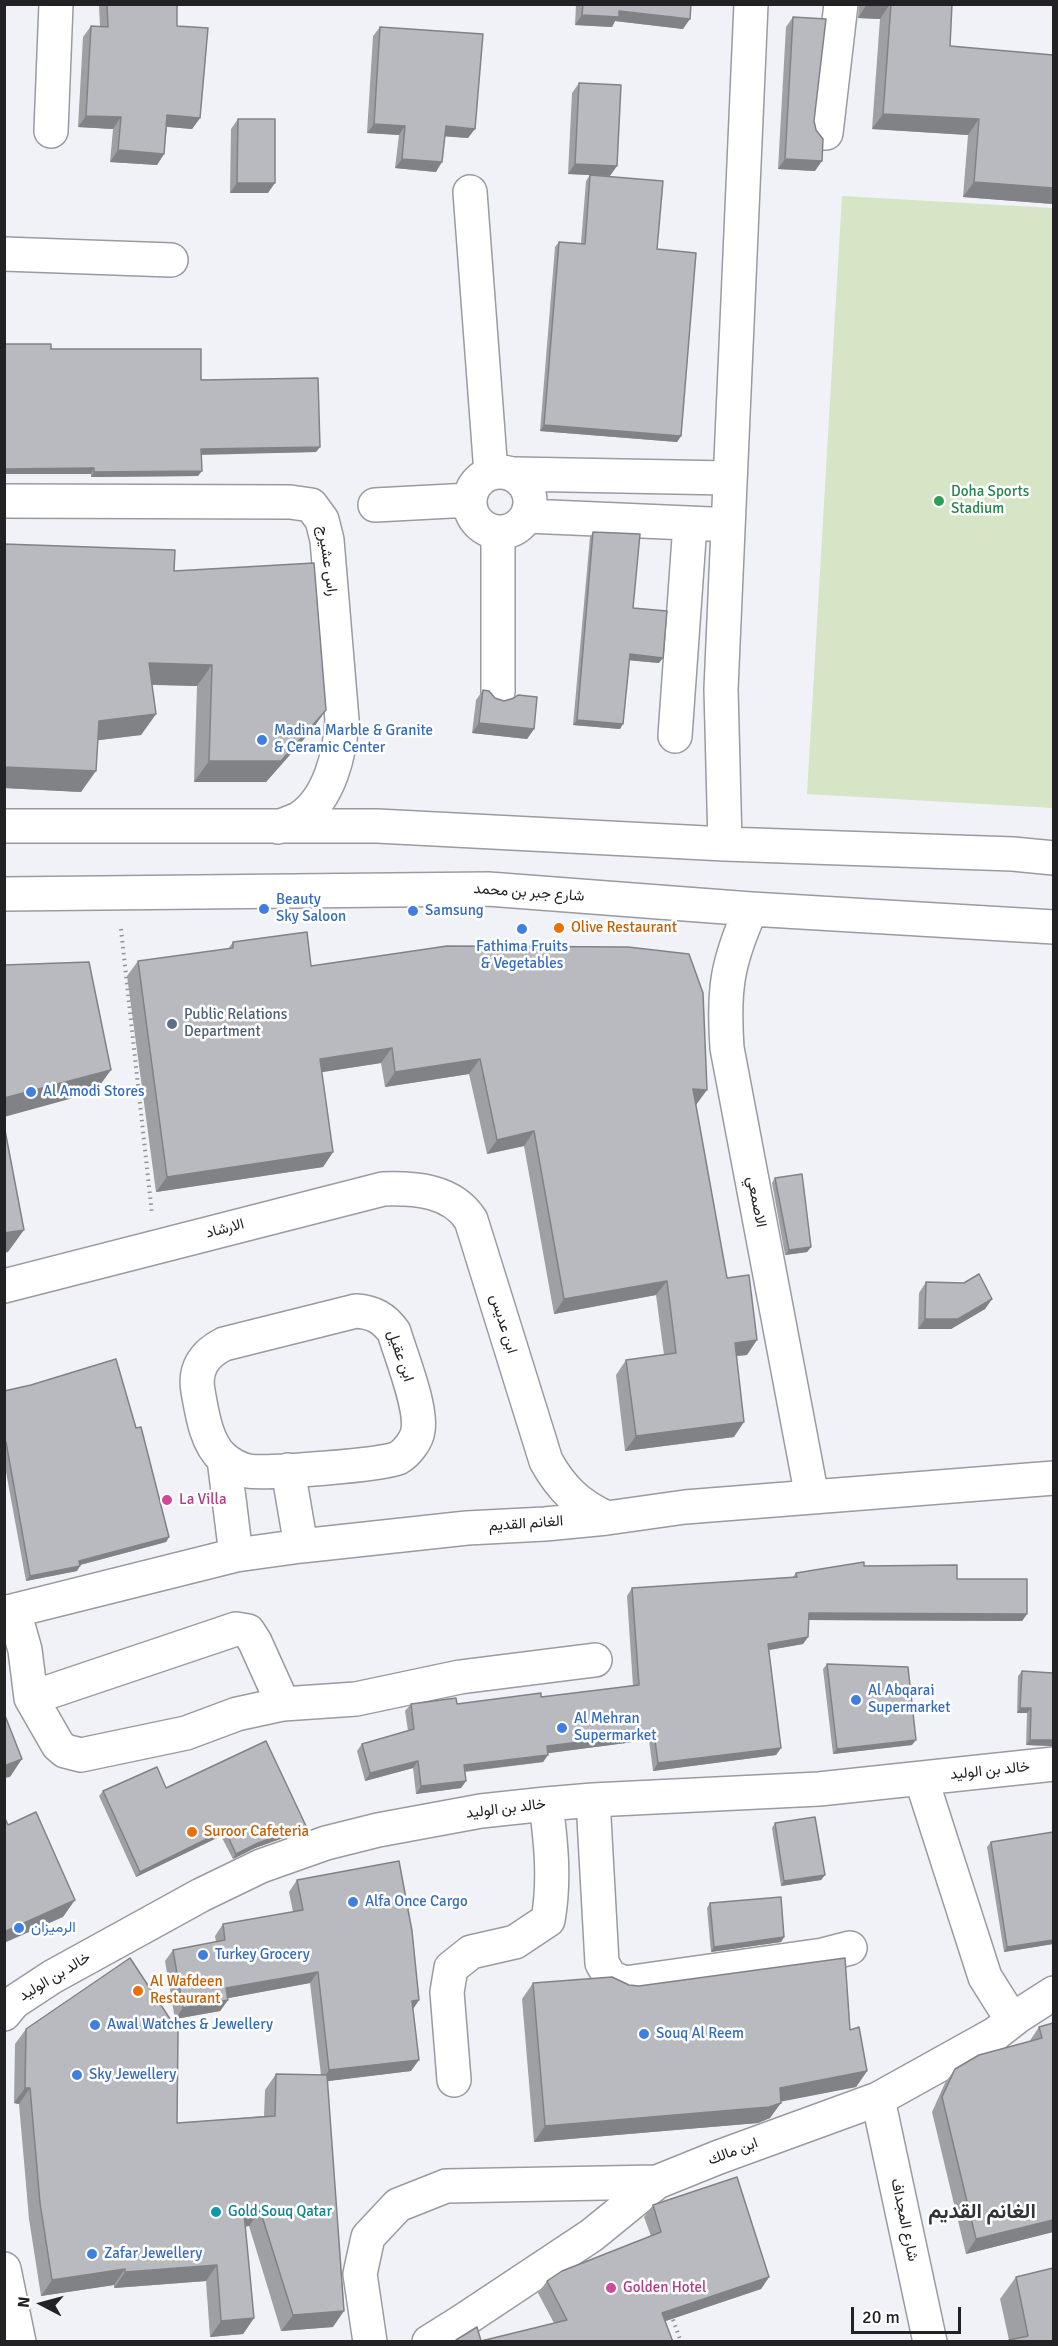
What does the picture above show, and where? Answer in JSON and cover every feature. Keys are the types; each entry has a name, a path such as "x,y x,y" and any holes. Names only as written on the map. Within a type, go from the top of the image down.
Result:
{"street":[{"path":"51,131 56,4"},
{"path":"725,844 721,690 751,4"},
{"path":"826,133 841,4"},
{"path":"470,192 502,474"},
{"path":"4,254 171,260"},
{"path":"502,474 523,482 529,492 530,504 527,516 520,525 509,531 498,533 486,529 477,522 471,512 472,488 480,478 502,474 729,478"},
{"path":"375,505 470,500"},
{"name":"راس عشيرج","path":"4,501 290,502 311,506 322,520 327,540 342,720 340,747 333,774 319,798 301,818 278,827"},
{"path":"527,516 728,525"},
{"path":"675,736 690,524"},
{"path":"498,533 498,692"},
{"path":"4,826 377,826 725,844 1013,854 1053,858"},
{"name":"شارع جبر بن محمد","path":"4,894 488,889 751,909 1053,927"},
{"name":"الاصمعي","path":"751,909 737,941 727,976 724,1012 727,1048 812,1497"},
{"name":"الارشاد","path":"4,1286 382,1189 415,1188 445,1198"},
{"name":"ابن عديس","path":"445,1198 455,1202 471,1220 546,1461 556,1480 570,1496 587,1509 607,1518"},
{"name":"ابن عقيل","path":"356,1311 367,1311 388,1323 394,1332 418,1413 418,1431 411,1446 399,1458 382,1463 248,1471 224,1459 209,1439 196,1381 198,1369 212,1350 224,1344 356,1311"},
{"path":"224,1459 236,1555"},
{"name":"ابن عديس","path":"519,1525 541,1494 546,1461"},
{"path":"288,1470 301,1546"},
{"name":"الغانم القديم","path":"12,1606 236,1555 301,1546 467,1528 607,1518 685,1507 1053,1478"},
{"path":"12,1606 25,1650 31,1698 58,1745 65,1751 81,1755 186,1733 237,1714 283,1704 356,1699 460,1677 595,1660"},
{"path":"31,1698 236,1629 248,1631 255,1642 283,1704"},
{"name":"خالد بن الوليد","path":"4,2014 14,2002 52,1977 201,1895 261,1866 326,1844 378,1830 481,1811 546,1804 819,1789 1053,1764"},
{"path":"921,1778 984,1977 1012,2020"},
{"path":"593,1800 602,1963 610,1977 625,1983 823,1955 850,1948"},
{"path":"454,2080 447,1992 451,1968 471,1952 515,1942 548,1920 553,1894 546,1804"},
{"name":"ابن مالك","path":"429,2342 592,2235 657,2182 878,2099 995,2034 1053,1993"},
{"name":"شارع المجداف","path":"878,2099 930,2342"},
{"path":"370,2342 360,2274 368,2237 398,2205 446,2186 657,2182"},
{"path":"4,2270 19,2342"}],"path":[{"path":"117,892 156,1247"},
{"path":"669,2310 681,2342"}],"green space":[{"name":"Doha Sports Stadium","path":"842,196 1053,208 1053,808 807,794"}],"building":[{"path":"107,4 177,4 177,26 208,28 200,118 167,115 164,154 118,150 121,117 86,116 91,26 108,27"},
{"path":"583,4 691,4 690,19 619,11 619,17 582,15"},
{"path":"891,4 952,4 950,46 1053,55 1053,188 974,182 979,119 883,114"},
{"path":"793,17 826,19 814,121 816,130 823,139 822,161 785,159"},
{"path":"380,27 483,34 475,129 446,126 442,162 402,159 405,126 374,124"},
{"path":"579,83 621,85 617,166 575,164"},
{"path":"238,119 275,119 275,183 237,183"},
{"path":"590,175 663,181 657,249 696,253 681,436 544,425 559,242 585,244"},
{"path":"4,344 51,344 51,349 201,349 201,380 318,378 320,447 201,449 202,471 94,472 94,468 4,469"},
{"path":"593,532 640,534 633,608 667,611 663,658 630,654 623,724 577,720"},
{"path":"4,544 175,550 174,571 314,563 326,710 281,761 209,761 212,665 149,663 156,714 99,721 96,771 4,767"},
{"path":"483,690 489,691 495,698 504,701 518,695 537,697 534,729 479,723"},
{"path":"307,932 311,966 447,946 628,947 689,954 703,993 707,1090 693,1089 727,1278 749,1275 757,1340 735,1343 744,1422 636,1436 626,1360 676,1353 667,1281 564,1299 534,1131 497,1140 480,1059 395,1072 392,1048 320,1059 333,1152 167,1177 138,961 233,948 233,942"},
{"path":"89,962 111,1070 4,1098 4,965"},
{"path":"4,1125 24,1230 4,1233"},
{"path":"802,1174 811,1247 789,1250 775,1178"},
{"path":"979,1274 992,1299 958,1319 925,1319 926,1282 964,1283"},
{"path":"116,1359 136,1428 141,1427 169,1537 79,1561 80,1566 30,1576 6,1442 4,1442 4,1391"},
{"path":"864,1562 864,1566 957,1565 957,1579 1027,1579 1027,1614 809,1613 808,1637 768,1644 781,1748 658,1763 654,1733 547,1746 548,1755 464,1765 466,1781 421,1786 418,1761 370,1773 362,1744 414,1729 411,1704 456,1698 457,1704 541,1693 541,1697 639,1685 632,1588 797,1577 796,1573"},
{"path":"827,1664 908,1667 916,1740 837,1749"},
{"path":"1022,1671 1053,1673 1053,1740 1030,1740 1031,1708 1020,1708"},
{"path":"4,1713 22,1759 4,1766"},
{"path":"266,1741 306,1826 258,1843 236,1854 225,1830 140,1872 103,1791 157,1767 166,1788"},
{"path":"36,1812 75,1900 4,1932 4,1816 8,1825"},
{"path":"815,1817 825,1875 784,1881 775,1823"},
{"path":"1053,1832 1053,1940 1007,1947 991,1842"},
{"path":"399,1861 412,1931 419,2000 412,2001 419,2060 329,2070 318,1972 226,1988 228,2000 183,2008 173,1950 225,1940 223,1924 303,1910 297,1880"},
{"path":"781,1897 784,1937 714,1947 710,1903"},
{"path":"130,1958 178,2031 177,2123 275,2116 276,2074 327,2075 344,2311 293,2315 260,2210 244,2213 254,2318 221,2321 217,2265 125,2272 125,2269 52,2280 40,2203 30,2088 25,2088 26,2029"},
{"name":"Souq Al Reem","path":"845,1958 850,2030 859,2027 867,2071 780,2088 781,2103 769,2107 545,2126 533,1983 612,1977 629,1985 639,1986"},
{"path":"1053,2023 1053,2220 976,2239 942,2097 955,2069 979,2055 1042,2038 1039,2027"},
{"path":"737,2177 769,2277 662,2313 673,2342 457,2342 456,2340 477,2327 481,2341 567,2320 547,2281 562,2271 661,2232 653,2205"},
{"path":"1053,2268 1053,2342 1009,2342 1009,2340 1028,2336 1016,2277"}],"place":[{"name":"Doha Sports Stadium","path":"939,501"},
{"name":"Madina Marble & Granite & Ceramic Center","path":"262,740"},
{"name":"Beauty Sky Saloon","path":"264,909"},
{"name":"Samsung","path":"413,911"},
{"name":"Olive Restaurant","path":"559,928"},
{"name":"Fathima Fruits & Vegetables","path":"522,929"},
{"name":"Public Relations Department","path":"172,1024"},
{"name":"Al Amodi Stores","path":"31,1092"},
{"name":"La Villa","path":"167,1500"},
{"name":"Al Abqarai Supermarket","path":"856,1700"},
{"name":"Al Mehran Supermarket","path":"562,1728"},
{"name":"Suroor Cafeteria","path":"192,1832"},
{"name":"Alfa Once Cargo","path":"353,1902"},
{"name":"الرميزان","path":"19,1928"},
{"name":"Turkey Grocery","path":"203,1955"},
{"name":"Al Wafdeen Restaurant","path":"138,1991"},
{"name":"Awal Watches & Jewellery","path":"95,2025"},
{"name":"Souq Al Reem","path":"644,2034"},
{"name":"Sky Jewellery","path":"77,2075"},
{"name":"Gold Souq Qatar","path":"216,2212"},
{"name":"Zafar Jewellery","path":"92,2254"},
{"name":"Golden Hotel","path":"611,2288"}],"district":[{"name":"الغانم القديم","path":"982,2212"}]}
